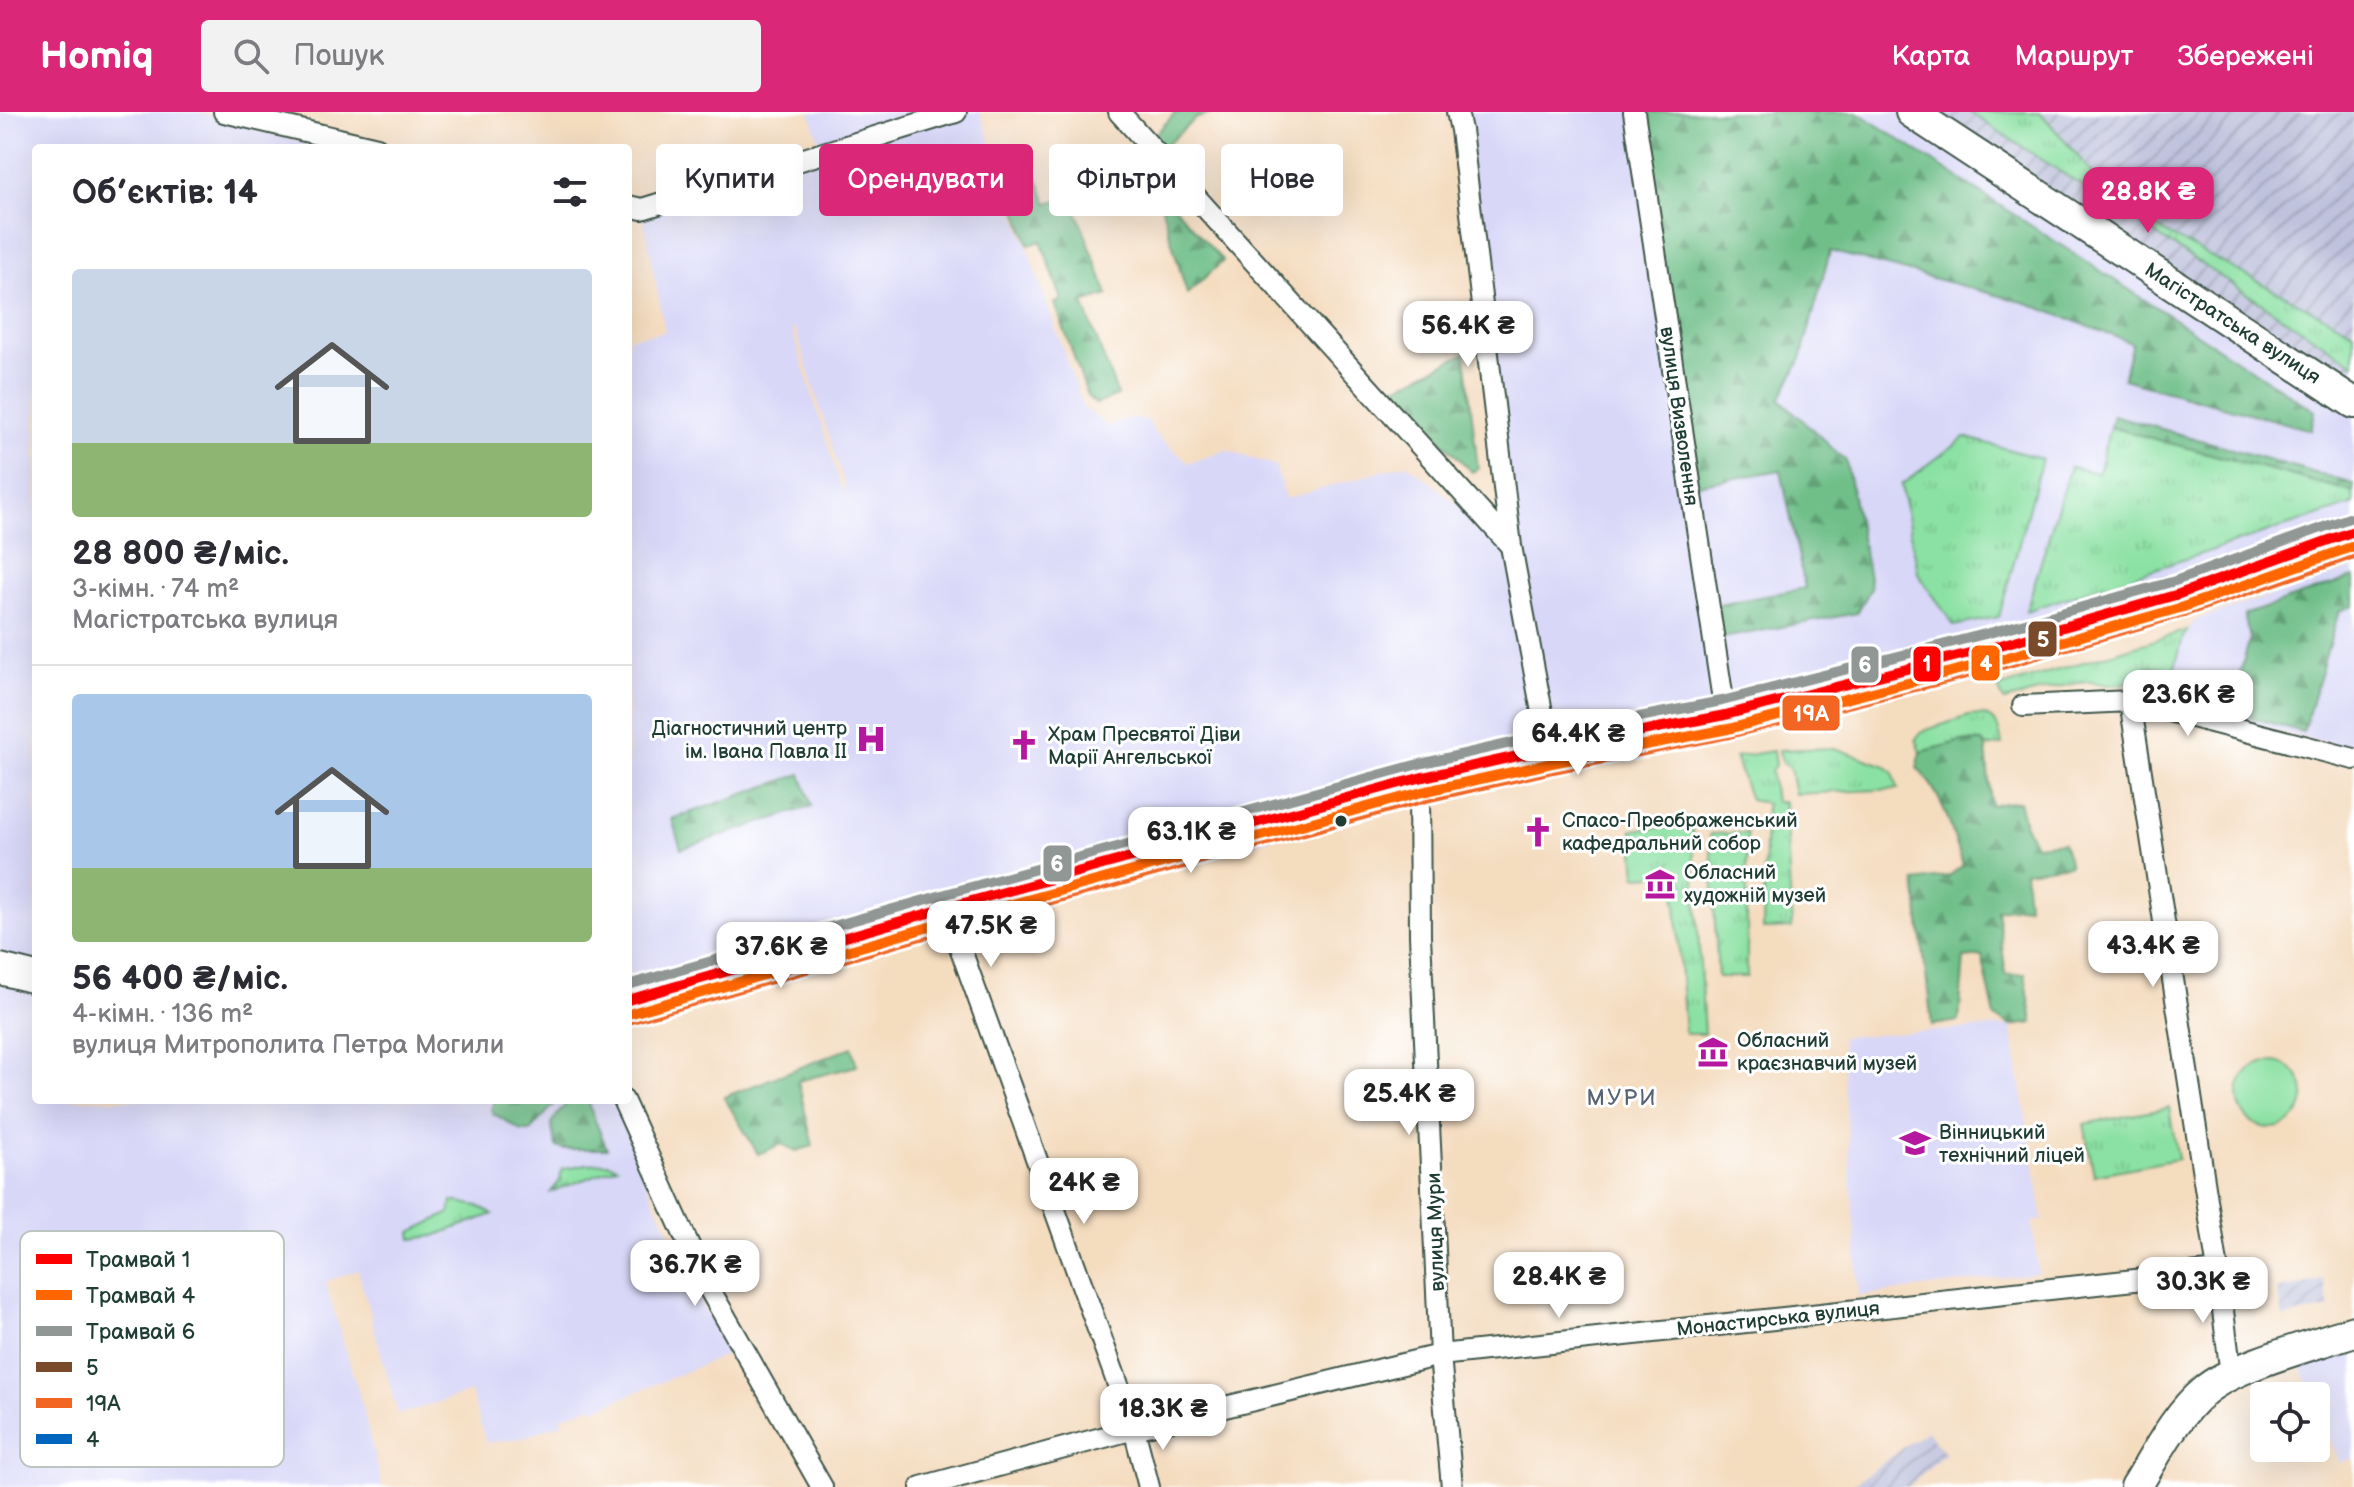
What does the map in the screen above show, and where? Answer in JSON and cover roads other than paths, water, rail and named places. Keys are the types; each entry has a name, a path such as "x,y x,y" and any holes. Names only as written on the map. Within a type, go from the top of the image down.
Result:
{"street":[{"path":"224,112 360,144"},
{"path":"632,207 642,209 956,112"},
{"path":"1119,112 1511,546"},
{"path":"1457,112 1511,546 1550,755"},
{"name":"вулиця Визволення","path":"1634,112 1726,720"},
{"name":"Магістратська вулиця","path":"1911,112 2354,403"},
{"path":"632,1005 948,914 1419,785 1726,720 1998,652 2181,599 2354,539"},
{"path":"2023,706 2130,701 2354,759"},
{"path":"2130,701 2218,1271 2231,1375"},
{"name":"вулиця Мури","path":"1419,785 1420,936 1440,1355 1452,1487"},
{"path":"948,914 1134,1429 1149,1487"},
{"path":"0,969 32,977"},
{"path":"625,1104 706,1283 822,1487"},
{"name":"Монастирська вулиця","path":"921,1487 1134,1429 1440,1355 2218,1271"},
{"path":"2136,1487 2185,1411 2203,1391 2231,1375 2354,1331"}],"tram line":[{"name":"6","path":"632,984 1415,765 1546,735 1722,701 1993,632 2175,581 2349,518"},
{"name":"1","path":"632,999 946,908 1419,778 1725,715 1997,646 2179,594 2354,531"},
{"name":"4","path":"632,1013 950,921 1422,792 1728,729 2001,659 2183,607 2354,546"}],"place":[{"name":"Діагностичний центр ім. Івана Павла II","path":"871,739"},
{"name":"Храм Пресвятої Діви Марії Ангельської","path":"1024,745"},
{"name":"Спасо-Преображенський кафедральний собор","path":"1538,832"},
{"name":"Обласний художній музей","path":"1660,884"},
{"name":"Обласний краєзнавчий музей","path":"1713,1052"},
{"name":"Вінницький технічний ліцей","path":"1915,1143"}],"district":[{"name":"МУРИ","path":"1622,1097"}]}
